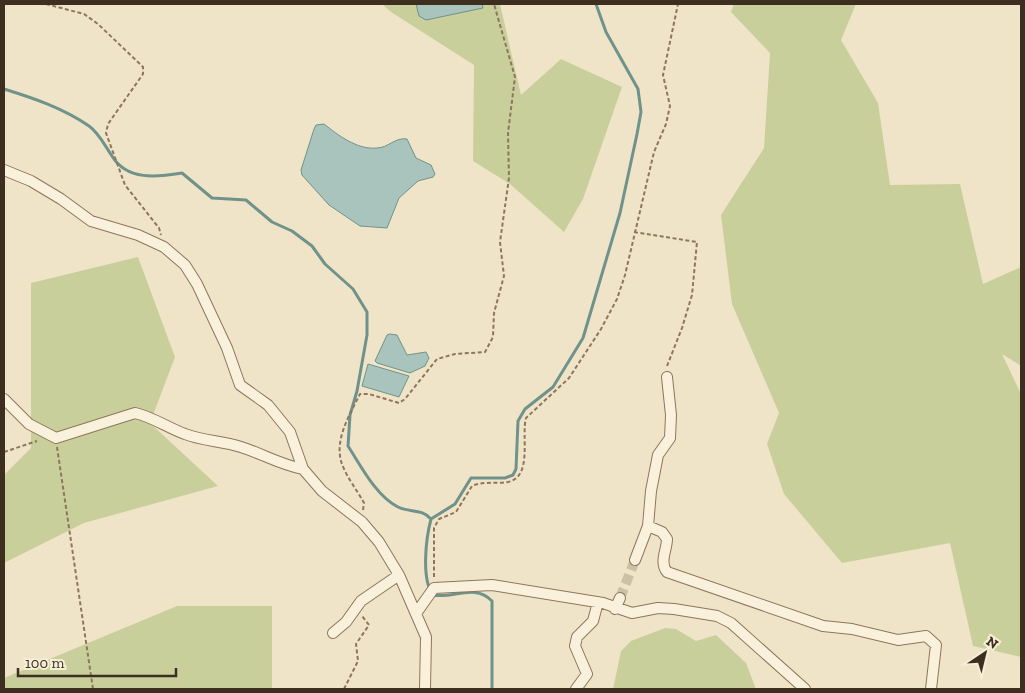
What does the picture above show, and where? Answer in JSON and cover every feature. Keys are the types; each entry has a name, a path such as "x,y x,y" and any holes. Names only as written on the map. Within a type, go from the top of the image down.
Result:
{"street":[{"path":"4,170 38,185 91,221 138,236 164,247 185,265 227,348 240,384 268,406 290,432 303,469 322,491 362,522 379,542 399,575 417,612 426,637 425,689"},
{"path":"635,560 648,526 658,455 670,438 671,415 667,377"},
{"path":"4,400 29,424 56,438 135,413 148,416 168,428 199,440 241,447 289,466 303,469"},
{"path":"648,526 662,532 668,539 663,561 667,572 822,626 852,629 898,640 926,636 936,645 931,689"},
{"path":"332,632 346,622 361,601 399,575"},
{"path":"417,612 434,588 492,585 598,602 632,613 658,608 716,616 731,623 804,689"},
{"path":"615,609 620,598"},
{"path":"576,689 588,674 575,646 577,637 593,621 598,602"}],"path":[{"path":"46,4 84,14 98,24 143,67 143,74 108,124 106,133 126,185 159,228 164,247"},
{"path":"362,522 364,503 341,461 341,438 344,425 360,394 368,394 398,403 411,392 438,359 455,354 485,352 493,337 494,313 504,276 500,242 509,178 508,133 515,77 494,4"},
{"path":"434,588 434,528 436,523 456,512 472,486 514,480 518,476 523,464 526,418 569,378 601,329 617,299 625,275 654,152 666,124 670,106 663,75 678,4"},
{"path":"634,232 697,242 692,295 682,328 668,361 667,377"},
{"path":"4,452 31,442 56,438 93,689"},
{"path":"344,689 358,661 356,644 369,625 355,609"}],"green space":[{"path":"382,4 500,4 521,95 561,59 622,87 583,199 564,232 510,184 473,161 474,65 391,12"},
{"path":"734,4 856,4 841,40 878,103 890,185 960,184 983,284 1021,267 1021,366 1002,354 1021,394 1021,657 973,646 950,543 842,563 784,494 767,444 779,413 732,304 721,215 764,148 770,53 731,12"},
{"path":"138,257 175,357 150,423 218,486 84,523 4,563 4,475 31,448 31,283"},
{"path":"177,606 272,606 272,689 4,689 4,678"},
{"path":"665,628 676,629 696,641 716,635 746,663 756,689 613,689 621,651 631,641"}],"water":[{"path":"416,4 482,4 483,8 426,20 419,16"},
{"path":"324,124 348,141 362,147 381,148 399,140 407,139 416,158 431,165 435,174 433,177 418,181 399,198 387,228 360,226 329,205 302,175 301,170 314,129 316,125"},
{"path":"387,335 397,335 407,355 426,352 429,358 425,366 410,373 377,363 375,361"},
{"path":"368,364 409,376 399,397 362,386"}],"waterway":[{"path":"492,689 492,601 485,596 471,592 441,596 433,595 429,588 426,569 428,537 431,519 455,504 471,478 505,478 513,475 516,469 518,421 525,409 553,387 583,338 620,213 641,112 638,89 606,32 596,4"},
{"path":"4,89 58,109 89,126 99,136 118,164 126,170 153,176 182,173 212,198 246,200 272,222 292,231 312,246 325,264 353,289 367,312 367,335 357,391 350,415 348,446 383,496 402,509 423,513 431,519"}],"tunnel":[{"path":"620,598 635,560"}]}
